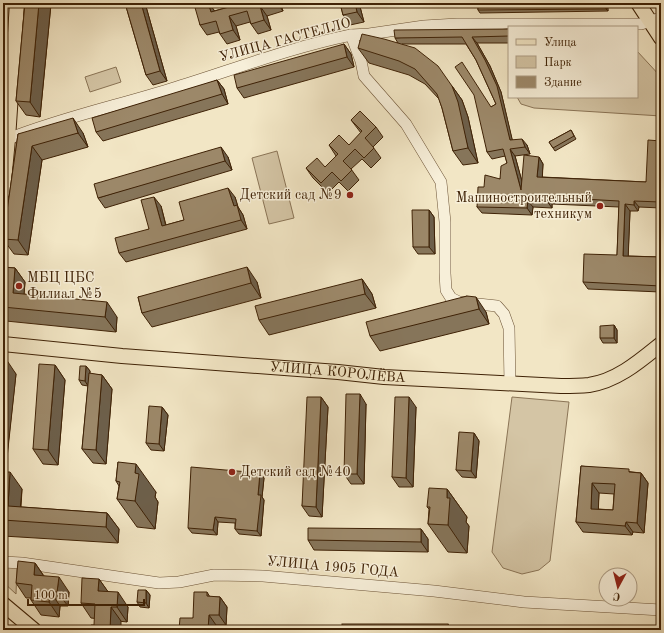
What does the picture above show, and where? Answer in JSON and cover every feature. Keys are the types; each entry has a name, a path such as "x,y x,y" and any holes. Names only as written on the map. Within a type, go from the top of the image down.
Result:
{"main road":[{"path":"3,192 18,3"},
{"path":"638,3 655,20 661,38"},
{"name":"УЛИЦА КОРОЛЁВА","path":"3,344 122,356 338,372 384,377 560,386 589,385 604,381 622,373 661,344"},
{"path":"3,604 34,630"}],"street":[{"name":"УЛИЦА ГАСТЕЛЛО","path":"8,138 77,116 176,88 248,63 352,35 424,26 457,24 642,24 655,20"},
{"path":"352,35 364,76 406,124 441,182 445,222 446,290 452,298 459,302 497,306 504,314 509,328 510,384"},
{"name":"УЛИЦА 1905 ГОДА","path":"3,562 22,563 159,583 179,582 214,575 263,576 434,591 524,602 661,610"}],"green space":[{"path":"638,52 661,77 661,116 534,108 521,104 518,98 638,98"},
{"path":"116,67 121,82 90,92 85,77"},
{"path":"277,151 294,218 269,224 252,158"},
{"path":"512,397 569,402 550,561 539,570 522,574 503,568 492,552"},
{"path":"3,565 17,567 16,594 3,582"}],"building":[{"path":"25,3 39,3 30,102 16,101"},
{"path":"125,3 141,3 160,71 146,75"},
{"path":"208,3 211,12 229,7 228,3 270,3 260,6 264,20 251,24 247,11 229,16 233,30 220,34 216,21 200,25 194,4"},
{"path":"340,3 355,3 357,12 343,15"},
{"path":"478,3 606,3 606,9 478,10"},
{"path":"508,29 508,36 472,37 497,86 510,140 522,139 525,147 510,149 521,190 524,155 539,157 537,177 646,182 648,140 661,141 661,202 634,201 634,205 625,204 623,256 661,257 661,286 583,282 584,254 617,255 619,201 547,197 547,201 528,201 527,208 477,207 478,187 484,187 485,175 500,179 501,166 507,163 503,149 487,152 474,95 455,67 462,62 491,107 496,104 476,60 462,37 395,38 394,30"},
{"path":"362,34 415,48 438,66 452,86 458,102 468,148 453,151 437,94 415,69 399,61 358,48"},
{"path":"344,44 347,57 237,88 234,75"},
{"path":"217,80 222,94 96,132 92,118"},
{"path":"360,111 376,127 365,138 374,148 364,158 355,149 343,161 352,170 341,181 332,172 321,183 306,168 317,158 325,167 338,154 329,145 339,135 349,145 362,131 351,120"},
{"path":"73,118 78,133 32,146 18,240 3,239 18,134"},
{"path":"571,130 574,136 553,148 549,142"},
{"path":"221,147 225,161 98,198 94,184"},
{"path":"228,188 234,206 237,205 241,220 119,253 115,238 149,229 141,200 154,197 162,226 184,220 179,202"},
{"path":"412,210 429,210 429,247 413,247"},
{"path":"3,267 15,268 13,293 107,302 105,317 3,307"},
{"path":"247,267 251,283 142,313 138,297"},
{"path":"362,279 365,294 259,320 255,306"},
{"path":"467,296 476,297 479,309 370,336 366,322"},
{"path":"614,325 614,338 600,338 600,326"},
{"path":"3,359 6,359 3,388"},
{"path":"39,364 55,365 48,450 33,449"},
{"path":"80,366 86,366 85,381 79,380"},
{"path":"89,373 102,375 96,450 82,449"},
{"path":"346,394 360,394 357,474 344,474"},
{"path":"307,397 321,397 316,507 302,506"},
{"path":"395,397 409,397 406,478 392,477"},
{"path":"149,406 162,407 159,444 146,443"},
{"path":"459,432 474,433 471,471 456,470"},
{"path":"118,462 136,464 135,473 139,474 135,501 117,499 120,482 116,481"},
{"path":"581,466 629,469 629,472 641,473 637,523 626,522 625,526 576,522","holes":["592,483 615,484 613,510 591,509"]},
{"path":"191,467 260,473 258,495 261,495 257,531 235,529 236,519 215,517 213,530 188,528"},
{"path":"4,472 10,472 8,506 107,513 106,527 3,520"},
{"path":"429,488 447,489 447,498 450,498 448,525 428,524 430,507 427,507"},
{"path":"308,528 421,529 421,542 308,540"},
{"path":"18,561 35,563 34,575 59,577 57,592 50,591 49,602 31,600 32,585 16,583"},
{"path":"82,578 99,579 98,591 118,592 117,607 111,607 110,630 91,630 91,625 94,625 95,604 81,603"},
{"path":"138,590 146,590 146,603 137,602"},
{"path":"194,592 207,592 207,596 220,597 219,615 209,615 208,630 179,630 180,618 193,618"},
{"path":"342,624 448,624 448,630 342,630"}],"place":[{"name":"Детский сад №9","path":"350,195"},
{"name":"Машиностроительный техникум","path":"600,206"},
{"name":"МБЦ ЦБС Филиал №5","path":"19,286"},
{"name":"Детский сад №40","path":"232,472"}]}
